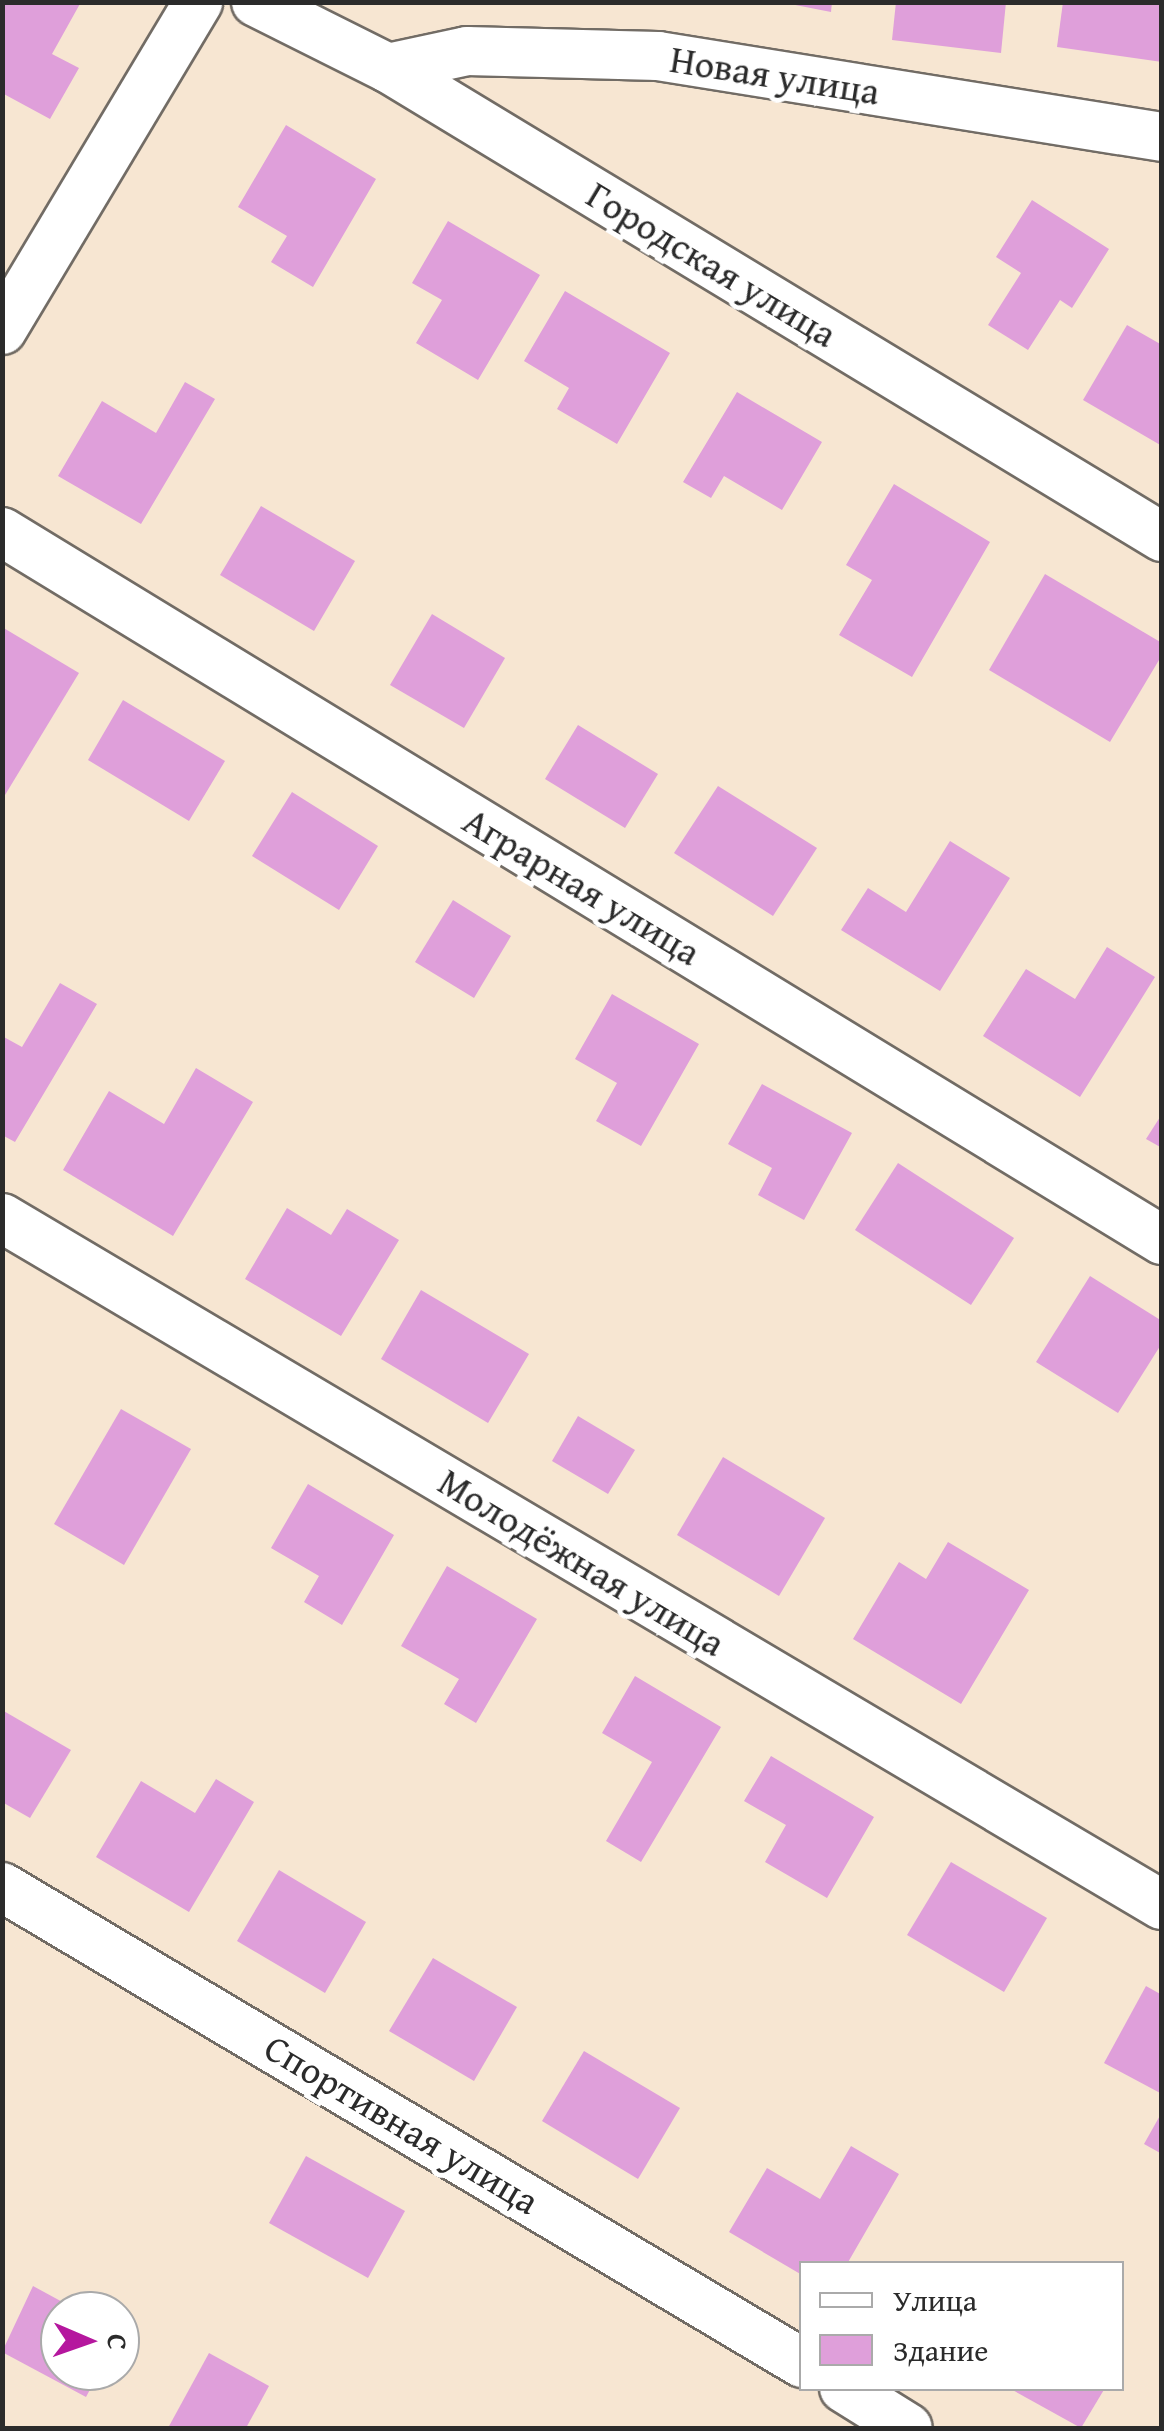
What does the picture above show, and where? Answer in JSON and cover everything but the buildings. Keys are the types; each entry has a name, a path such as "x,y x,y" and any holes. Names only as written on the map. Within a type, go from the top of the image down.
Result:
{"street":[{"path":"2,330 198,2"},
{"name":"Городская улица","path":"256,2 388,68 1162,537"},
{"name":"Новая улица","path":"388,68 467,50 658,56 1162,137"},
{"name":"Аграрная улица","path":"2,532 1162,1240"},
{"name":"Молодёжная улица","path":"2,1218 1162,1905"},
{"name":"Спортивная улица","path":"2,1887 799,2361"},
{"path":"849,2391 908,2428"}]}
